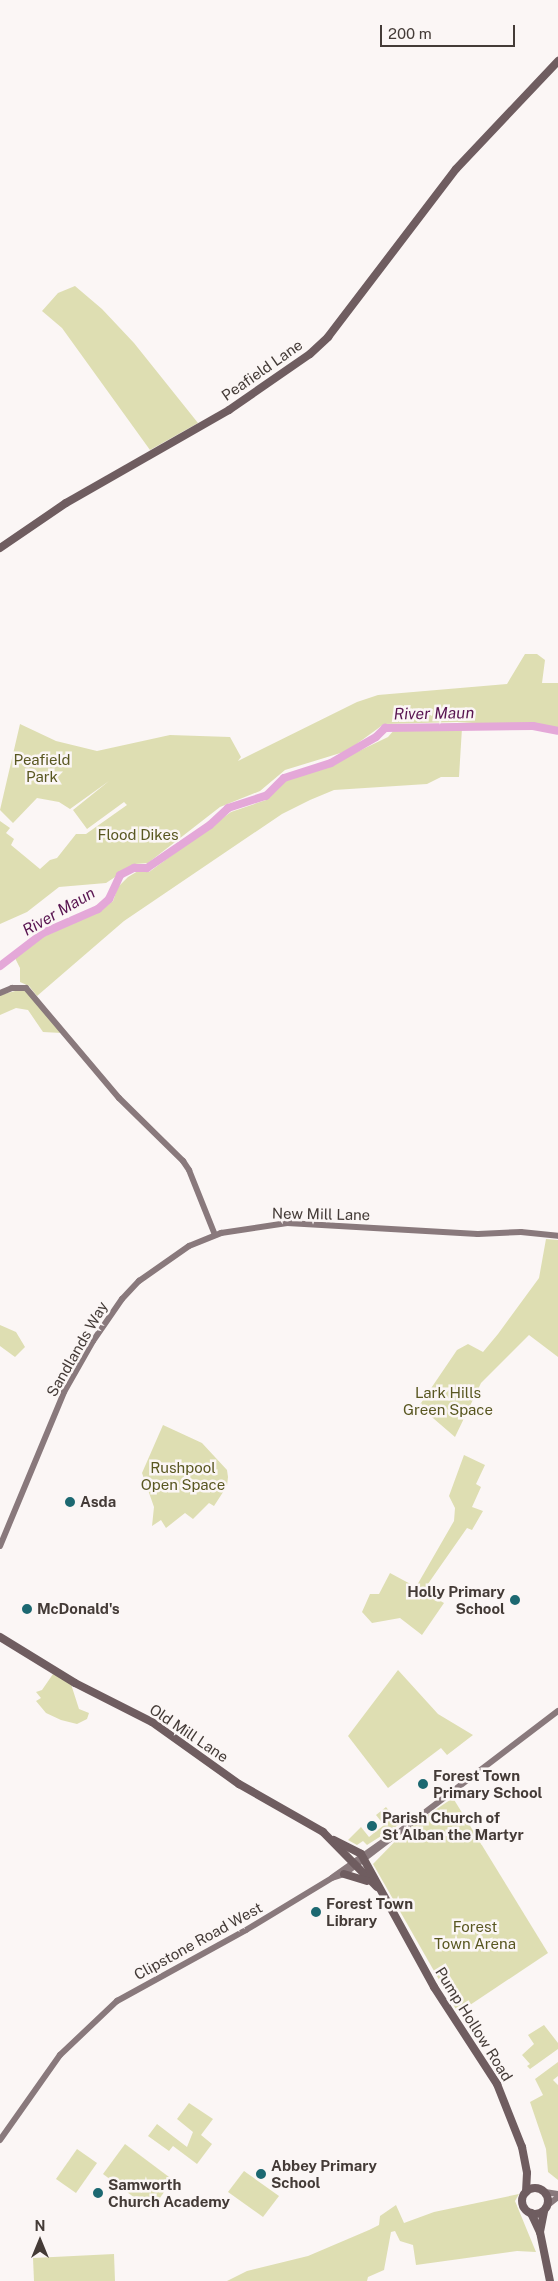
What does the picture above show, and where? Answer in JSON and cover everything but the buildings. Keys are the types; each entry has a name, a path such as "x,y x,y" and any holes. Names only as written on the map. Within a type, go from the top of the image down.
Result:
{"main road":[{"name":"Peafield Lane","path":"0,548 66,503 229,410 310,354 328,337 434,195 558,61"},
{"name":"Old Mill Lane","path":"0,1637 75,1682 152,1722 239,1784 334,1840 359,1860"},
{"name":"Pump Hollow Road","path":"359,1860 434,1988 503,2096 519,2139 527,2173"},
{"path":"344,1874 374,1886"},
{"path":"527,2173 537,2188 545,2192 546,2208 540,2232"},
{"path":"527,2173 523,2206 531,2213 540,2232 550,2281"},
{"path":"526,2192 537,2188"},
{"path":"531,2213 546,2208"}],"street":[{"path":"0,993 12,988 26,988 119,1098 183,1161 216,1235"},
{"name":"New Mill Lane","path":"216,1235 294,1223 478,1234 521,1232 558,1236"},
{"name":"Sandlands Way","path":"0,1546 64,1392 106,1320 122,1299 161,1263 216,1235"},
{"name":"Clipstone Road West","path":"0,2140 55,2061 80,2033 117,2001 246,1930 332,1878 359,1860 558,1711"},
{"name":"Clipstone Road West","path":"332,1878 344,1874 359,1860"},
{"path":"545,2192 558,2196 546,2208"}],"green space":[{"path":"75,286 102,309 134,343 198,423 150,450 62,328 42,311 58,293"},
{"name":"Flood Dikes","path":"525,654 537,654 545,660 542,683 558,683 558,728 457,722 384,724 347,751 285,770 260,791 220,807 148,863 135,864 106,883 59,887 27,912 0,924 0,821 10,828 6,833 14,839 11,845 40,869 50,860 57,858 76,834 86,834 127,805 124,802 87,829 73,810 109,781 70,809 59,802 37,798 13,823 0,810 20,724 56,741 97,751 170,735 230,737 241,757 238,761 357,702 378,695 507,684"},
{"path":"417,727 462,728 459,777 441,777 427,784 334,790 310,800 282,814 124,921 37,996 29,986 20,982 20,968 14,956 43,937 100,911 113,901 118,887 128,877 138,871 149,872 231,812 266,800 285,779 330,765 388,737 395,729"},
{"path":"23,989 30,994 62,1033 43,1032 28,1010 16,1008 0,1015 0,995"},
{"name":"Lark Hills Green Space","path":"546,1239 558,1240 558,1357 529,1335 481,1383 455,1437 419,1406 457,1350 468,1344 483,1352 498,1334 539,1278"},
{"path":"0,1325 16,1332 25,1347 15,1357 0,1346"},
{"name":"Rushpool Open Space","path":"163,1425 202,1443 227,1470 228,1477 227,1486 214,1506 209,1503 193,1519 185,1513 166,1528 161,1520 152,1526 154,1507 142,1473"},
{"path":"464,1455 485,1465 476,1484 481,1487 472,1507 483,1511 472,1530 467,1528 423,1591 444,1603 422,1635 400,1618 372,1623 362,1612 370,1594 379,1594 390,1573 416,1587 454,1521 455,1508 449,1496"},
{"path":"398,1670 438,1714 473,1735 447,1755 441,1748 388,1788 348,1736"},
{"path":"53,1674 70,1681 79,1709 89,1713 87,1719 77,1724 61,1720 46,1713 36,1701 41,1698 36,1692 42,1690"},
{"name":"Forest Town Arena","path":"453,1798 548,1953 458,2013 373,1864 408,1828"},
{"path":"386,1807 400,1824 367,1845 363,1841 357,1845 348,1840 361,1827 369,1837 384,1825 376,1815"},
{"path":"544,2025 558,2043 558,2049 530,2069 527,2066 530,2064 522,2055 534,2044 528,2035"},
{"path":"558,2062 558,2076 553,2080 558,2085 558,2180 548,2172 546,2149 530,2102 543,2095 535,2079"},
{"path":"189,2103 213,2119 201,2135 212,2144 197,2164 173,2146 169,2151 148,2136 157,2124 187,2147 193,2132 177,2119"},
{"path":"125,2144 173,2180 151,2210 103,2174"},
{"path":"77,2149 97,2163 76,2193 56,2179"},
{"path":"244,2171 279,2196 263,2217 228,2192"},
{"path":"519,2194 515,2201 536,2252 517,2251 416,2265 413,2245 400,2241 395,2231 391,2232 384,2270 368,2277 367,2281 227,2281 247,2271 308,2256 369,2230 379,2225 380,2216 396,2205 404,2223 434,2212"},
{"path":"114,2254 115,2281 34,2281 33,2258"}],"waterway":[{"name":"River Maun","path":"0,966 43,933 98,909 109,899 120,875 134,868 147,868 210,825 228,808 266,796 284,778 331,763 376,737 385,728 533,726 558,731"}],"place":[{"name":"Asda","path":"70,1502"},
{"name":"Holly Primary School","path":"515,1600"},
{"name":"McDonald's","path":"27,1609"},
{"name":"Forest Town Primary School","path":"423,1784"},
{"name":"Parish Church of St Alban the Martyr","path":"372,1826"},
{"name":"Forest Town Library","path":"316,1912"},
{"name":"Abbey Primary School","path":"261,2174"},
{"name":"Samworth Church Academy","path":"98,2193"}],"park label":[{"name":"Peafield Park","path":"42,768"}]}
